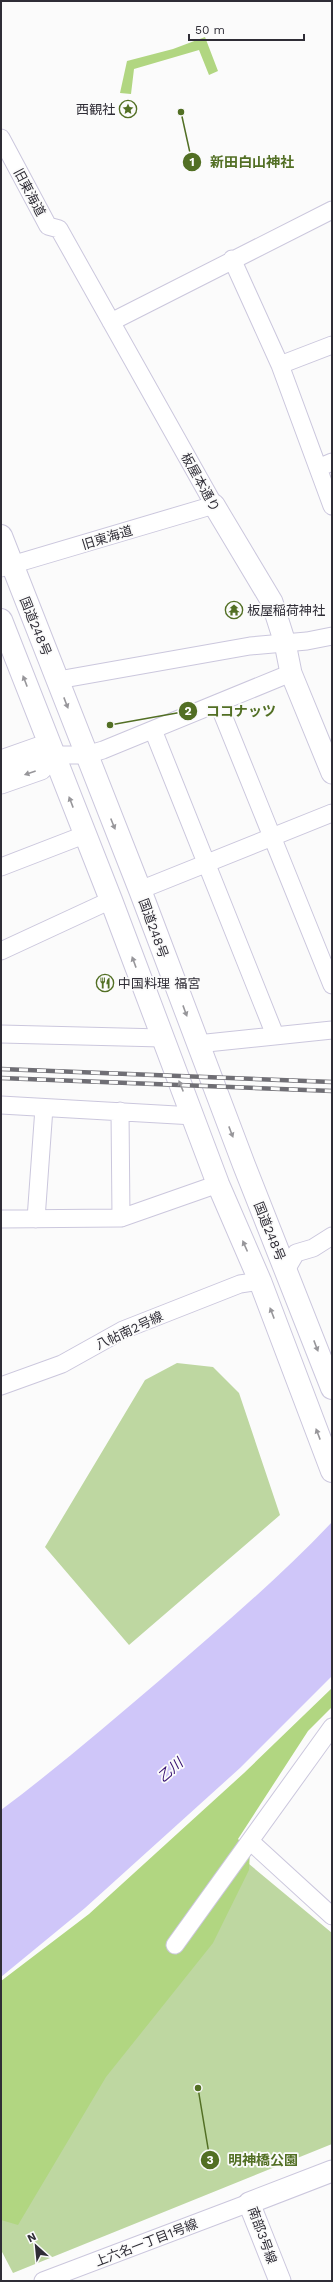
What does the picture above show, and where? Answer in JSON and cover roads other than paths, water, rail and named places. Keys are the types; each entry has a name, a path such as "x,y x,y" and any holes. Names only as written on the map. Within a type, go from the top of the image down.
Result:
{"highway":[{"name":"国道248号","path":"1,536 6,567 58,680 140,890 197,1044 332,1388"},
{"path":"1,620 52,755 111,900 162,1038 194,1116 218,1184 260,1281 332,1471"}],"street":[{"name":"旧東海道","path":"1,138 48,226 59,229 112,322"},
{"path":"112,322 232,259 332,210"},
{"path":"232,259 325,465 332,506"},
{"name":"板屋本通り","path":"112,322 214,505 272,602 286,643 291,672"},
{"path":"280,366 332,345"},
{"name":"旧東海道","path":"6,567 214,505"},
{"path":"58,680 250,646 286,643 332,636"},
{"path":"1,761 38,748 52,755 86,755 153,730 291,672 332,773"},
{"path":"218,703 332,985"},
{"path":"153,730 275,1035"},
{"path":"1,783 41,769 52,755"},
{"path":"140,890 332,813"},
{"path":"1,867 84,835"},
{"path":"1,951 111,900"},
{"path":"197,1044 332,1030"},
{"path":"1,1034 162,1038"},
{"path":"1,1105 194,1116"},
{"path":"36,1219 44,1108"},
{"path":"120,1111 121,1218"},
{"path":"1,1219 121,1218 218,1184"},
{"path":"286,1270 296,1253 313,1248 332,1236"},
{"name":"八帖南2号線","path":"1,1386 62,1364 123,1330 240,1284 260,1281"},
{"path":"175,1946 332,1726"},
{"path":"250,1841 332,1916"},
{"name":"南部3号線","path":"280,2281 249,2202 332,2171"},
{"name":"上六名一丁目1号線","path":"43,2281 249,2202"}],"water":[{"name":"乙川","path":"332,1522 332,1676 240,1768 85,1908 1,1977 1,1810 82,1746 204,1642 270,1583"}],"railway":[{"path":"1,1069 332,1082"},
{"path":"1,1078 332,1091"}],"place":[{"name":"西観社","path":"128,109"},
{"name":"新田白山神社","path":"181,112"},
{"name":"板屋稲荷神社","path":"234,610"},
{"name":"ココナッツ","path":"110,725"},
{"name":"中国料理 福宮","path":"105,983"},
{"name":"明神橋公園","path":"198,2088"}]}
